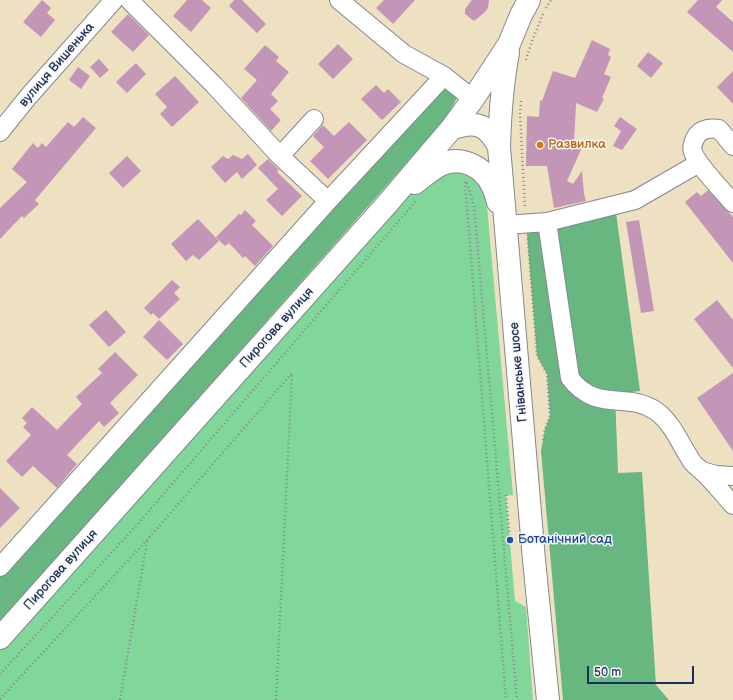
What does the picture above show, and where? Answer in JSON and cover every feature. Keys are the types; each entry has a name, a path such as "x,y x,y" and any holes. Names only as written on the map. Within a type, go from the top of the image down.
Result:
{"main road":[{"name":"Пирогова вулиця","path":"0,638 387,204 451,129 473,99 509,44 529,0"},
{"name":"Гніванське шосе","path":"509,44 503,77 500,112 500,147 534,560 548,700"},
{"path":"451,129 465,124 477,125 486,130 495,138 500,147"},
{"path":"387,204 441,165 450,162 462,162 472,164 481,169 487,177 492,185 506,225"}],"street":[{"name":"вулиця Вишенька","path":"0,132 28,97 114,0"},
{"path":"129,0 214,85 280,156 328,201"},
{"path":"339,0 404,54 444,76 473,99"},
{"path":"0,567 328,201 444,76"},
{"path":"280,156 314,119"},
{"path":"733,146 719,129 710,128 700,132 693,140 692,152 699,163 733,203"},
{"path":"506,225 547,222 635,200 699,163"},
{"path":"547,222 570,378 576,387 596,398 638,403 648,406 656,411 671,427 694,465 702,471 733,505"},
{"path":"702,471 716,475 733,476"}],"path":[{"path":"506,700 465,176 474,206 517,700"},
{"path":"0,674 136,526 417,200"},
{"path":"0,699 147,540 292,373 276,700"},
{"path":"506,496 510,540"},
{"path":"120,700 147,540"}],"green space":[{"path":"444,76 461,89 448,116 0,622 0,567"},
{"path":"450,161 485,185 513,495 506,496 515,601 526,607 533,700 0,700 0,638 387,204"},
{"path":"615,205 640,391 615,394 618,473 642,472 656,685 669,700 563,700 541,451 545,429 550,416 547,374 537,356 526,223"}],"building":[{"path":"42,0 51,8 47,13 55,20 41,37 23,22"},
{"path":"187,0 202,0 211,8 191,32 173,16"},
{"path":"234,0 242,0 266,24 257,33 229,6"},
{"path":"384,0 415,0 393,24 376,8"},
{"path":"472,0 489,0 488,8 474,21 465,14 465,9"},
{"path":"698,0 722,0 716,7 733,22 733,52 687,12"},
{"path":"128,14 149,35 133,52 111,32"},
{"path":"592,40 610,49 608,55 611,57 604,74 611,77 602,98 604,99 597,112 576,103 574,143 584,143 567,181 573,184 582,171 586,201 554,208 547,166 526,166 527,116 539,117 540,100 542,101 553,71 575,78"},
{"path":"338,44 353,59 333,79 318,64"},
{"path":"265,45 279,57 276,61 289,72 271,94 278,101 270,109 281,120 271,131 241,98 257,80 244,69"},
{"path":"648,52 663,63 651,78 637,66"},
{"path":"99,59 109,70 100,78 90,67"},
{"path":"136,63 146,74 127,93 116,82"},
{"path":"78,67 90,76 81,89 69,80"},
{"path":"733,71 733,104 717,87"},
{"path":"175,76 199,102 172,127 160,114 167,107 155,94"},
{"path":"376,85 384,93 388,89 401,102 382,120 361,99"},
{"path":"83,117 96,128 35,200 39,204 24,218 22,216 0,239 0,208 27,182 12,169 33,143 38,148 42,143 46,147 68,122 74,127"},
{"path":"620,117 637,129 622,150 613,146 621,131 614,126"},
{"path":"349,122 367,140 328,179 310,161 324,147 313,136 323,125 334,136"},
{"path":"248,154 257,165 242,179 237,172 225,183 211,167 223,156 228,159 233,155 242,159"},
{"path":"127,156 141,171 123,188 109,173"},
{"path":"268,159 279,170 277,172 302,196 282,216 266,200 278,189 258,168"},
{"path":"708,190 733,217 733,263 685,202 697,192 701,196"},
{"path":"245,210 256,221 252,225 273,246 255,266 245,256 243,258 229,243 225,246 216,237"},
{"path":"198,219 219,241 199,260 193,255 186,261 171,244"},
{"path":"639,220 654,311 641,313 626,222"},
{"path":"172,280 180,287 174,293 180,299 159,319 153,313 151,315 144,308"},
{"path":"717,300 733,320 733,368 694,319"},
{"path":"106,310 126,332 109,347 89,325"},
{"path":"159,320 183,344 167,360 143,337"},
{"path":"115,352 138,375 110,403 119,413 104,427 99,421 67,455 77,464 57,488 33,466 22,477 6,461 31,435 23,427 27,423 22,418 32,407 57,430 82,404 76,397 102,373 98,369"},
{"path":"733,373 733,451 697,398"},
{"path":"0,488 20,508 0,528"}],"place":[{"name":"Развилка","path":"540,145"},
{"name":"Ботанічний сад","path":"510,540"}]}
